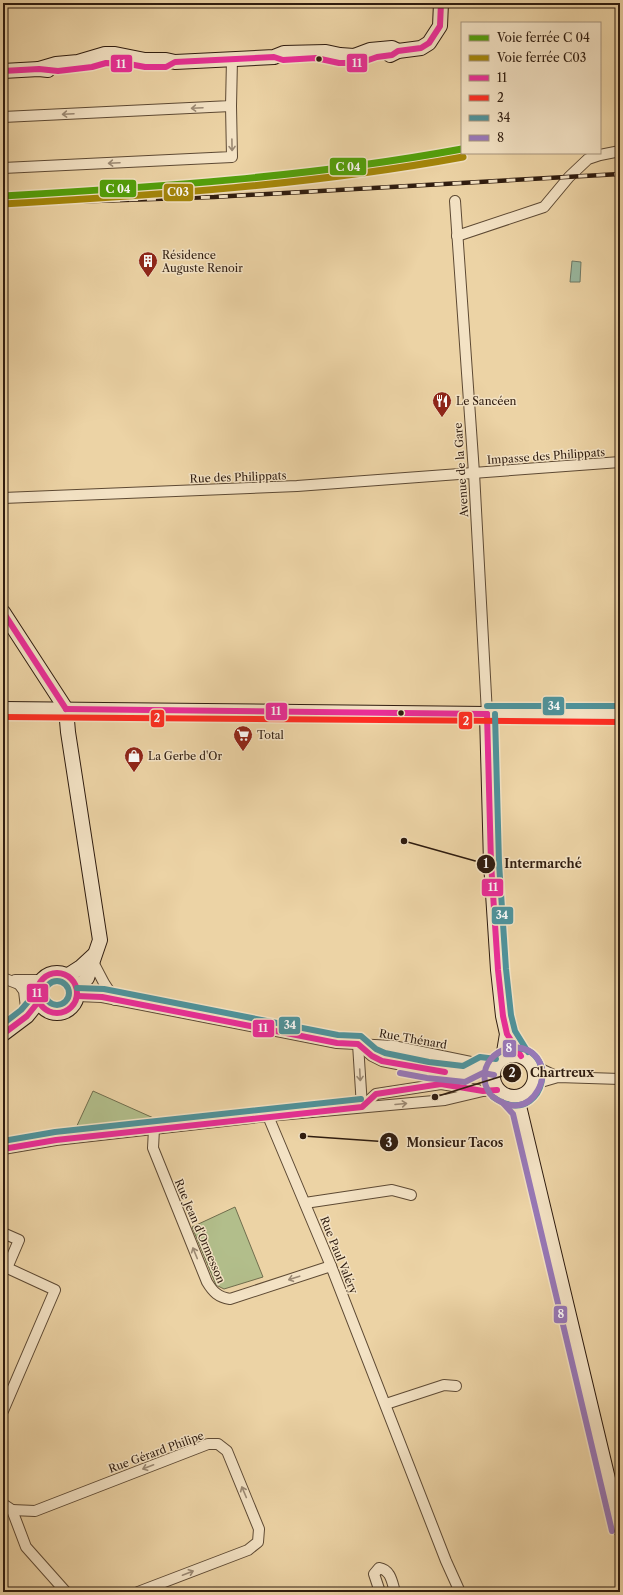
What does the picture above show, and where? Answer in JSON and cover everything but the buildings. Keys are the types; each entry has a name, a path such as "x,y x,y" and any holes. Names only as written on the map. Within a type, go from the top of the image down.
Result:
{"street":[{"path":"3,71 39,69 58,71 92,68 106,63 145,67 166,67 175,62 274,56 291,52 326,52 354,56 370,50 392,48 398,51 420,48 429,43 440,26 441,3"},
{"path":"3,168 232,157 232,59"},
{"path":"3,117 231,106"},
{"path":"457,236 544,207 569,176 588,159 620,151"},
{"name":"Avenue de la Gare","path":"455,201 474,473 487,714"},
{"name":"Impasse des Philippats","path":"474,473 620,462"},
{"name":"Rue des Philippats","path":"3,498 297,486 474,473"},
{"path":"3,612 66,709 100,940 86,978 77,993 73,1004 67,1010 59,1012 50,1011 27,1016 3,1034"},
{"path":"3,709 620,714"},
{"path":"487,714 491,863 498,970 503,1016 507,1034 521,1056 532,1065 558,1077 620,1079"},
{"path":"67,976 95,957"},
{"path":"95,957 104,983 115,1000"},
{"path":"27,1016 39,991 50,974 59,973 67,976 74,982 77,993"},
{"path":"6,979 39,991"},
{"path":"6,979 39,991"},
{"path":"19,984 24,991 27,1016"},
{"path":"39,991 44,1008 50,1011"},
{"name":"Rue Thénard","path":"77,993 337,1043 393,1046 493,1064"},
{"path":"507,1034 493,1064 493,1079 503,1093 520,1110 620,1528"},
{"path":"358,1044 372,1056 382,1061 428,1070 464,1074 493,1064 512,1055 521,1056"},
{"path":"358,1044 362,1107"},
{"path":"520,1110 535,1075 532,1065"},
{"path":"362,1107 376,1094 441,1084 503,1093 517,1097 530,1089 558,1077"},
{"path":"3,1149 56,1140 268,1116 445,1100 483,1091"},
{"name":"Rue Paul Valéry","path":"268,1116 331,1266 386,1404 457,1591"},
{"name":"Rue Jean d'Ormesson","path":"154,1129 153,1148 212,1292 230,1299 331,1266"},
{"path":"305,1203 392,1190 411,1194"},
{"path":"3,1233 19,1240 5,1267 55,1290 3,1411"},
{"path":"386,1404 444,1385 456,1386"},
{"name":"Rue Gérard Philipe","path":"12,1510 35,1511 208,1444 218,1444 227,1451 260,1529 258,1542 248,1550 138,1592"},
{"path":"3,1504 12,1510 26,1547 66,1592"},
{"path":"380,1592 374,1574 379,1568 385,1569 389,1573 395,1592"}],"shaded area":[{"path":"572,261 581,262 580,282 570,282"},
{"path":"93,1091 158,1120 75,1130"},
{"path":"235,1207 263,1277 224,1289 216,1285 192,1227"}],"railway":[{"path":"3,202 34,203 214,197 620,174"}],"transit line":[{"name":"11","path":"3,71 39,69 58,71 92,67 106,63 129,64 145,67 166,67 175,62 274,57 283,60 316,58 339,63 360,63 377,57 392,55 398,51 421,48 429,43 440,26 441,3"},
{"path":"3,196 233,180 348,167 461,149"},
{"name":"11","path":"3,612 66,709"},
{"name":"34","path":"487,706 620,706"},
{"name":"11","path":"66,709 487,714"},
{"name":"11","path":"487,714 491,863 498,970 503,1016 507,1034 521,1056"},
{"name":"34","path":"495,714 499,863 506,969 511,1015 515,1031 528,1052"},
{"name":"2","path":"3,717 620,722"},
{"name":"11","path":"57,973 71,979 77,993 71,1007 57,1013 43,1007 37,993 43,979 57,973"},
{"name":"34","path":"57,981 65,985 69,993 65,1001 57,1005 49,1001 45,993 49,985 57,981"},
{"name":"34","path":"77,988 104,989 338,1035 361,1036 376,1049 385,1053 429,1062 463,1066 480,1057 496,1059"},
{"name":"34","path":"3,1024 21,1010 33,996"},
{"name":"11","path":"77,996 102,997 337,1043 358,1044 372,1056 382,1061 445,1072"},
{"name":"11","path":"3,1034 27,1016 39,1001"},
{"name":"8","path":"490,1094 485,1084 485,1070 490,1060 498,1053 508,1048 518,1048 528,1050 537,1058 542,1069 542,1080 534,1097 523,1104 511,1105 492,1096"},
{"name":"34","path":"491,1059 504,1050 519,1048 531,1053 539,1061 542,1071 542,1082 537,1093 530,1101 520,1105 507,1104 493,1097"},
{"name":"8","path":"400,1073 427,1078 465,1082 483,1073 494,1075"},
{"name":"11","path":"3,1149 56,1140 362,1107 376,1094 441,1084 483,1091 497,1090"},
{"name":"34","path":"3,1141 55,1132 361,1099"},
{"name":"8","path":"502,1102 513,1114 612,1531"}],"rail line":[{"name":"C03","path":"3,204 234,188 349,175 463,157"}],"place":[{"name":"Résidence Auguste Renoir","path":"148,278"},
{"name":"Le Sancéen","path":"442,418"},
{"name":"Total","path":"243,752"},
{"name":"La Gerbe d'Or","path":"134,773"},
{"name":"Intermarché","path":"404,841"},
{"name":"Chartreux","path":"435,1097"},
{"name":"Monsieur Tacos","path":"303,1136"}]}
